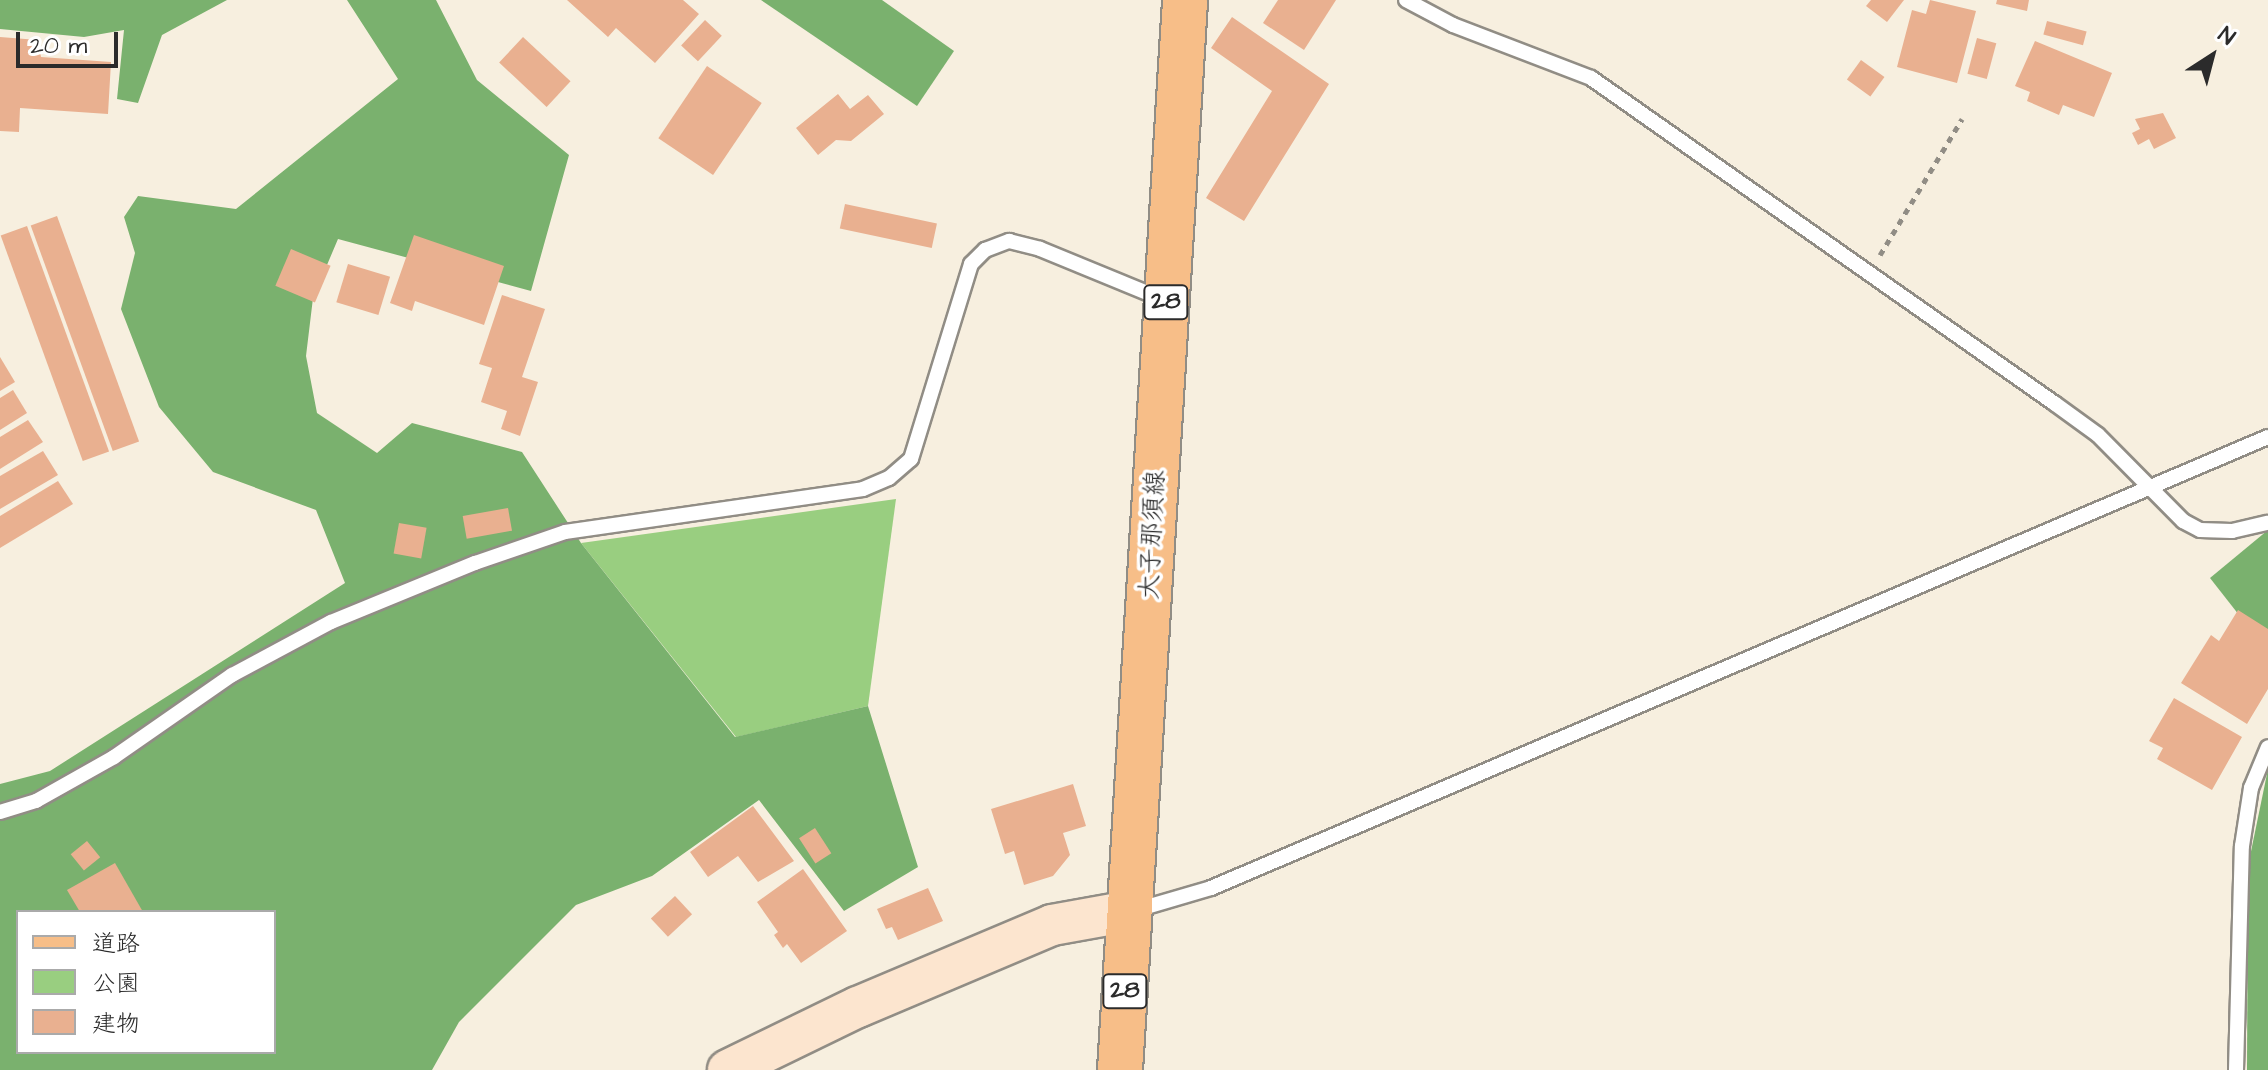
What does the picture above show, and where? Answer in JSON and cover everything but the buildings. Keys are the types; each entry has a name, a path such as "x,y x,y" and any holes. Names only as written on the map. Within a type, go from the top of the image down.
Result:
{"main road":[{"name":"大子那須線","path":"1120,1070 1185,0"}],"street":[{"path":"728,1070 858,1007 1052,925 1130,911"}],"lane":[{"path":"1406,0 1453,25 1591,78 1871,270 2098,435 2147,488 2200,530 2232,531 2268,523"},
{"path":"0,812 36,801 114,757 232,675 331,622 475,563 565,532 863,489 889,478 911,459 971,264 985,250 1009,241 1040,249 1166,300"},
{"path":"1130,911 1211,888 2268,437"},
{"path":"2236,1070 2242,846 2251,788 2268,747"}],"path":[{"path":"1871,270 1962,119"}],"green space":[{"path":"0,0 227,0 162,35 138,103 117,99 124,30 84,37 0,29"},
{"path":"347,0 436,0 477,80 569,155 531,291 338,239 313,298 306,356 317,413 377,453 412,423 522,452 581,543 735,737 868,706 918,867 844,911 759,800 652,876 576,905 459,1022 432,1070 0,1070 0,784 50,771 345,583 316,510 213,472 159,407 121,309 135,253 124,217 138,196 236,209 398,79"},
{"path":"761,0 882,0 954,51 917,106"},
{"path":"896,499 868,706 736,737 581,543"},
{"path":"2268,530 2268,652 2210,578"},
{"path":"2268,769 2268,1070 2247,1070 2248,866"}]}
